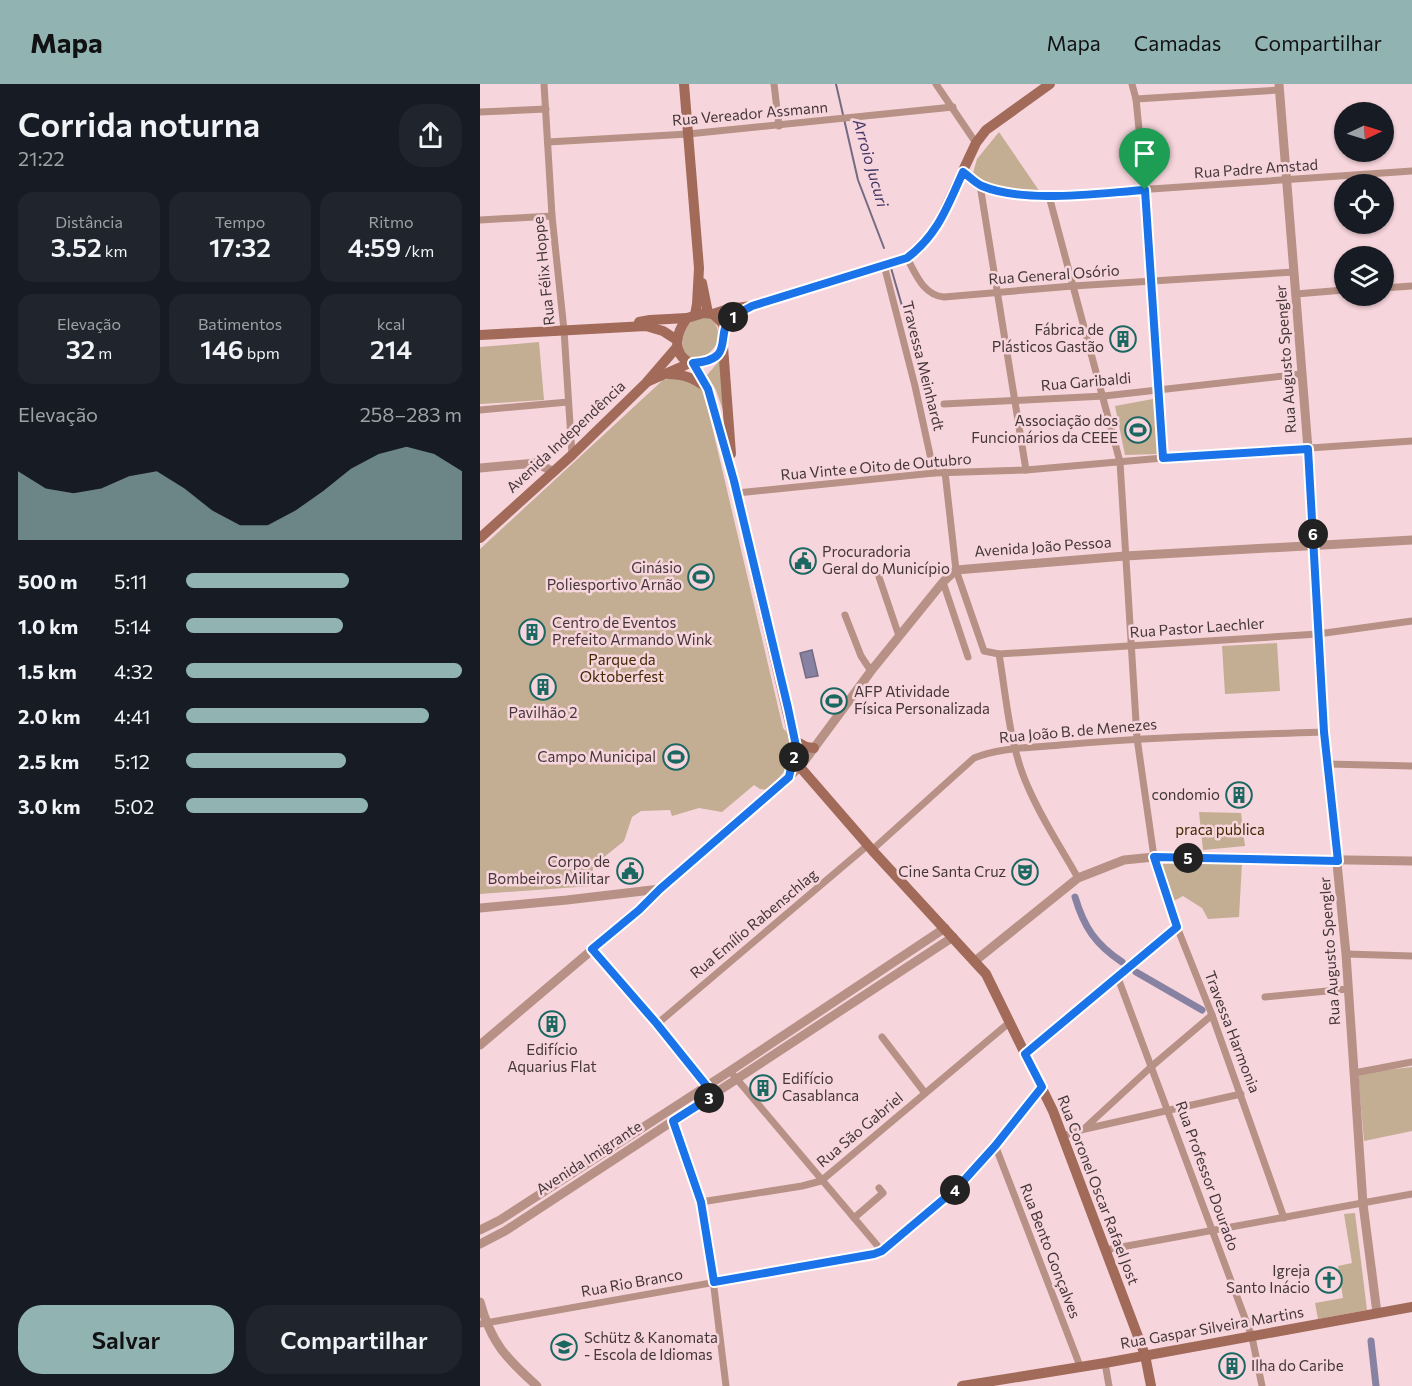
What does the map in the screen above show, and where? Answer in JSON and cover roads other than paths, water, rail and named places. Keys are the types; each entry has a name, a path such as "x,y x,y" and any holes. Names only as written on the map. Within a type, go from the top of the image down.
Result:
{"main road":[{"path":"684,84 699,268 697,304 691,317 681,328 677,343 680,354 692,363 713,358 723,346 723,324 711,314 699,268"},
{"path":"630,326 650,320 691,317 752,306 907,258 920,248 934,232 976,143 986,130 1050,84"},
{"path":"724,330 731,319 752,306"},
{"path":"480,335 646,326 657,328 677,343"},
{"name":"Avenida Independência","path":"480,538 572,455 646,383 677,343"},
{"name":"Rua Coronel Oscar Rafael Jost","path":"723,346 723,425 800,767 870,848 986,974 1042,1087 1062,1136 1144,1355 1150,1386"},
{"name":"Avenida Independência","path":"646,383 692,363"},
{"name":"Rua Coronel Oscar Rafael Jost","path":"692,363 708,389 723,425"},
{"path":"668,374 681,374 692,378 708,389"},
{"path":"811,780 787,778 795,744 814,748"},
{"name":"Rua Gaspar Silveira Martins","path":"965,1385 1015,1381 1080,1366 1412,1307"},
{"path":"965,1385 985,1386"}],"street":[{"name":"Rua Félix Hoppe","path":"544,84 552,216 564,330 572,455"},
{"path":"774,84 779,126"},
{"path":"936,84 976,143"},
{"path":"1132,84 1136,99 1145,190 1163,458"},
{"path":"1136,99 1279,87"},
{"name":"Rua Augusto Spengler","path":"1279,87 1308,449 1324,732 1346,954 1363,1204 1377,1313"},
{"name":"Rua Vereador Assmann","path":"548,142 688,134 953,107"},
{"path":"480,112 546,109"},
{"name":"Rua Padre Amstad","path":"963,172 980,185 1008,192 1049,196 1412,171"},
{"path":"980,185 1026,470"},
{"name":"Travessa Harmonia","path":"1049,196 1120,462 1137,738 1154,857 1177,927 1212,1015 1284,1218"},
{"path":"480,220 552,216"},
{"name":"Rua General Osório","path":"907,258 926,289 934,295 944,297 1294,272"},
{"name":"Travessa Meinhardt","path":"884,265 915,386 934,473"},
{"path":"1394,287 1412,285"},
{"path":"1296,294 1334,291"},
{"name":"Rua Garibaldi","path":"944,404 1104,396 1301,375"},
{"path":"480,410 568,402"},
{"name":"Rua Vinte e Oito de Outubro","path":"737,493 945,472 1026,470 1412,441"},
{"path":"480,468 536,463 552,471"},
{"path":"945,472 956,570"},
{"name":"Avenida João Pessoa","path":"480,1045 639,910 800,767 871,671 943,582 956,570 1125,556 1412,540"},
{"name":"Rua Pastor Laechler","path":"956,570 984,651 999,654 1318,633 1412,621"},
{"path":"879,577 899,636"},
{"path":"943,582 968,657"},
{"path":"846,615 861,656 871,671"},
{"path":"999,654 1016,749 1025,779 1078,878"},
{"name":"Rua João B. de Menezes","path":"870,848 974,758 1016,749 1137,738 1324,732"},
{"path":"1327,764 1412,766"},
{"name":"Rua Emílio Rabenschlag","path":"657,1024 870,848"},
{"path":"975,961 1078,878 1124,860 1154,857 1412,861"},
{"path":"480,908 660,889"},
{"path":"626,894 636,898 639,910"},
{"path":"1025,1054 1177,927"},
{"name":"Avenida Imigrante","path":"480,1230 500,1220 730,1071 945,928"},
{"name":"Avenida Imigrante","path":"480,1244 505,1231 738,1080 953,937"},
{"path":"592,949 714,1095"},
{"path":"914,949 921,958"},
{"path":"1346,954 1412,956"},
{"name":"Rua Professor Dourado","path":"1118,978 1252,1337 1262,1386"},
{"path":"1265,997 1348,989"},
{"path":"1085,1129 1152,1066 1212,1015"},
{"name":"Rua São Gabriel","path":"701,1202 821,1181 1010,1022"},
{"path":"882,1037 925,1093"},
{"path":"1354,1073 1412,1062"},
{"path":"730,1071 882,1251"},
{"name":"Rua Rio Branco","path":"483,1324 861,1258 882,1251 958,1187 995,1146 1042,1087"},
{"path":"1062,1136 1241,1094"},
{"path":"673,1121 701,1202 714,1282 726,1386"},
{"name":"Rua Bento Gonçalves","path":"995,1146 1080,1366"},
{"path":"854,1218 883,1193 879,1188"},
{"path":"1105,1250 1412,1194"},
{"path":"480,1302 483,1324 505,1357 537,1386"},
{"path":"1105,1363 1109,1386"}],"waterway":[{"name":"Arroio Jucuri","path":"836,84 858,180 884,248"},
{"name":"Arroio Jucuri","path":"891,268 932,409"},
{"name":"Arroio Jucuri","path":"1075,897 1082,917 1092,934 1122,962"},
{"name":"Arroio Jucuri","path":"1136,972 1202,1010"},
{"name":"Arroio Jucuri","path":"1371,1341 1376,1386"}],"place":[{"name":"Fábrica de Plásticos Gastão","path":"1123,339"},
{"name":"Associação dos Funcionários da CEEE","path":"1138,430"},
{"name":"Procuradoria Geral do Município","path":"803,561"},
{"name":"Ginásio Poliesportivo Arnão","path":"701,577"},
{"name":"Centro de Eventos Prefeito Armando Wink","path":"532,632"},
{"name":"Pavilhão 2","path":"543,687"},
{"name":"AFP Atividade Física Personalizada","path":"834,701"},
{"name":"Campo Municipal","path":"676,757"},
{"name":"condomio","path":"1239,795"},
{"name":"Corpo de Bombeiros Militar","path":"630,871"},
{"name":"Cine Santa Cruz","path":"1025,872"},
{"name":"Edifício Aquarius Flat","path":"552,1024"},
{"name":"Edifício Casablanca","path":"763,1088"},
{"name":"Igreja Santo Inácio","path":"1329,1280"},
{"name":"Schütz & Kanomata - Escola de Idiomas","path":"564,1347"},
{"name":"Ilha do Caribe","path":"1232,1366"}],"park label":[{"name":"Parque da Oktoberfest","path":"622,668"},
{"name":"praca publica","path":"1220,830"}]}
